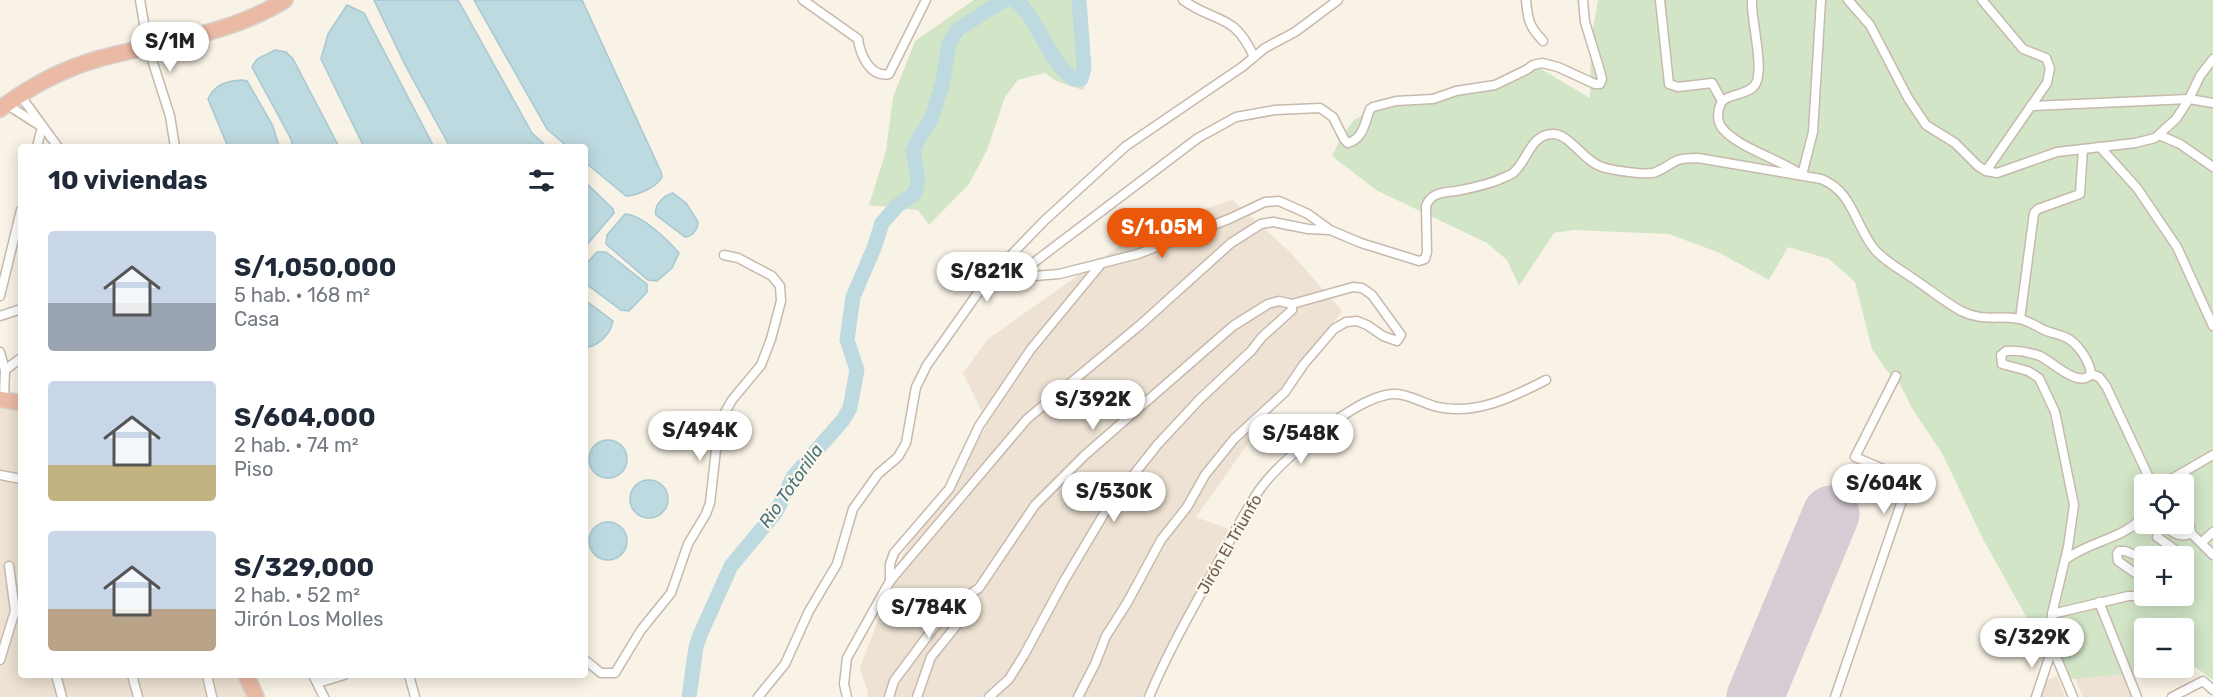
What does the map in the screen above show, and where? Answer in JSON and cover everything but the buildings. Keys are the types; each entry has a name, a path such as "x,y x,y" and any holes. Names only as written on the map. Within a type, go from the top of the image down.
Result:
{"highway":[{"path":"3,106 61,73 95,60 187,39 236,23 285,0"},
{"path":"2,399 18,402"},
{"path":"247,678 256,697"}],"street":[{"path":"140,0 148,47 170,116 175,144"},
{"path":"803,0 858,39 859,48 867,64 886,75 890,74 926,0"},
{"path":"1183,0 1195,9 1223,19 1233,26 1247,41 1254,57"},
{"path":"758,697 785,664 809,611 837,564 853,509 878,474 898,458 906,443 916,387 927,365 987,280 1044,221 1126,146 1264,48 1295,32 1338,0"},
{"path":"1526,0 1530,27 1543,41"},
{"path":"1012,279 1198,138 1236,117 1275,110 1320,108 1333,117 1348,143 1362,134 1373,106 1396,101 1433,99 1473,87 1495,85 1533,65 1542,63 1594,84 1600,84 1602,79 1585,22 1583,0"},
{"path":"1660,0 1669,84 1678,87 1712,83 1722,101 1718,116 1720,127 1734,138 1802,175"},
{"path":"1722,101 1757,84 1759,68 1752,0"},
{"path":"1802,175 1812,132 1821,0"},
{"path":"1848,0 1870,26 1926,125 1954,143 1986,171 1997,173 2057,152 2135,143 2159,135 2176,119 2189,99 2200,75 2213,59"},
{"path":"1982,0 2023,49 2046,57 2049,63 2047,83 1986,171"},
{"path":"20,95 56,144"},
{"path":"2031,106 2189,99 2213,103"},
{"path":"3,106 42,127"},
{"path":"38,144 42,127"},
{"path":"987,280 1059,274 1138,254 1229,219 1265,202 1279,201 1308,214 1330,230 1419,261 1425,259 1427,252 1426,206 1429,199 1436,194 1459,191 1502,179 1516,170 1533,144 1546,135 1554,134 1564,138 1590,162 1600,167 1616,170 1643,174 1655,173 1680,158 1698,158 1802,175 1833,183 1841,191 1863,233 1886,262 1942,299 1976,317 2020,319 2067,338 2074,343 2089,365 2091,374"},
{"path":"2159,135 2180,144 2213,167"},
{"path":"2100,147 2137,188 2177,247 2213,326"},
{"path":"2020,319 2034,213 2038,209 2080,194 2083,149"},
{"path":"847,697 844,684 847,658 890,581 1027,419 1140,325 1231,243 1261,224 1273,222 1308,230 1330,230"},
{"path":"0,296 18,228"},
{"path":"588,662 601,673 615,673 641,630 670,593 688,544 710,503 719,423 732,400 761,365 771,339 781,301 780,286 772,276 757,267 738,258 724,255"},
{"path":"890,581 890,564 894,553 949,489 978,426 1031,348 1102,263"},
{"path":"889,697 894,681 932,630 953,606 979,588 1035,505 1085,455 1233,326 1268,304 1279,301 1292,304 1353,287 1362,288 1372,295 1401,335 1396,341 1357,321 1346,322 1334,329 1304,364 1285,392 1234,439 1205,475 1187,507 1161,540 1127,603 1106,636 1080,695"},
{"path":"989,697 1009,680 1108,507 1158,444 1200,399 1251,351 1262,337 1292,310 1292,304"},
{"path":"0,316 18,310"},
{"path":"2073,697 2050,642 2052,614 2066,559 2074,505 2055,412 2039,378 2028,371 2002,364 2001,357 2006,351 2026,352 2050,361 2073,377 2083,379 2091,374"},
{"path":"0,352 5,370 2,399"},
{"path":"5,370 18,360"},
{"path":"2091,374 2099,377 2106,387 2147,474"},
{"path":"1835,697 1909,480 1855,457 1896,376"},
{"name":"Jirón El Triunfo","path":"1149,697 1186,620 1261,488 1295,452 1336,421 1386,395 1402,395 1451,409 1507,400 1546,380"},
{"path":"2182,474 2213,455"},
{"path":"0,475 18,478"},
{"path":"2066,559 2084,547 2110,539 2134,524"},
{"path":"2202,542 2213,532"},
{"path":"2158,534 2157,537 2170,546"},
{"path":"2192,534 2213,555"},
{"path":"2134,555 2125,551 2119,551 2117,554 2118,561 2134,572"},
{"path":"0,660 15,611 9,567"},
{"path":"917,697 931,657 956,627 972,594"},
{"path":"2052,614 2134,596"},
{"path":"2099,602 2138,697"},
{"path":"10,630 18,628"},
{"path":"2037,697 2052,649"},
{"path":"57,678 62,697"},
{"path":"133,678 138,697"},
{"path":"208,678 212,697"},
{"path":"315,678 324,697"},
{"path":"318,683 334,678"},
{"path":"410,678 415,697"},
{"path":"2172,697 2204,681 2213,690"}],"shaded area":[{"path":"1233,200 1291,253 1342,311 1196,517 1236,532 1163,675 1147,697 868,697 860,668 903,554 988,424 963,373 988,339 1145,228"},
{"path":"0,408 18,410 18,678 242,678 251,697 0,697"},
{"path":"2097,611 2135,697 2083,697 2063,650"},
{"path":"2057,676 2065,697 2041,697 2045,681"}],"green space":[{"path":"974,0 1081,0 1088,33 1083,90 1056,81 1045,73 1018,80 1005,97 987,150 969,184 929,225 918,210 869,205 886,151 893,97 915,41"},
{"path":"1598,0 2213,0 2213,680 2194,667 2194,618 2134,618 2134,673 2072,679 2038,638 1983,539 1942,453 1913,410 1901,386 1872,349 1855,282 1829,259 1788,247 1769,280 1720,253 1669,234 1574,230 1554,233 1519,286 1507,260 1487,243 1376,190 1332,156 1354,120 1373,109 1444,90 1483,90 1508,72 1536,66 1590,98 1591,40"}],"water":[{"path":"374,0 458,0 532,133 544,144 448,144 405,65"},
{"path":"474,0 582,0 662,177 646,190 626,196 588,164 588,144 564,144 547,129"},
{"path":"347,5 364,13 432,144 363,144 321,59 328,34"},
{"path":"275,50 286,52 293,59 337,144 292,144 252,67 257,59"},
{"path":"231,81 247,81 273,126 278,144 227,144 208,99 214,90"},
{"path":"588,185 613,209 614,213 588,243"},
{"path":"673,193 686,203 698,222 694,232 688,237 656,215 656,208 660,201"},
{"path":"625,214 639,218 646,223 662,235 679,253 672,268 657,281 648,280 606,244 607,235"},
{"path":"597,252 606,252 647,284 647,292 629,311 621,310 588,285 588,262"},
{"path":"588,302 613,321 604,337 589,347"},
{"path":"608,440 622,445 627,459 622,473 608,478 594,473 589,459 594,445"},
{"path":"649,480 663,485 668,499 663,513 649,518 635,513 630,499 635,485"},
{"path":"608,522 622,527 627,541 622,555 608,560 594,555 589,541 594,527"}],"waterway":[{"name":"Rio Totorilla","path":"689,697 696,647 731,566 776,512 793,477 843,420 850,408 857,370 847,340 853,297 882,223 898,205 914,194 917,187 918,179 913,151 931,120 942,85 949,44 957,30 1004,0"},
{"name":"Rio Totorilla","path":"1013,0 1027,12 1056,61 1074,79 1081,79 1084,68 1079,0"}],"runway":[{"path":"1755,697 1831,514"}]}
